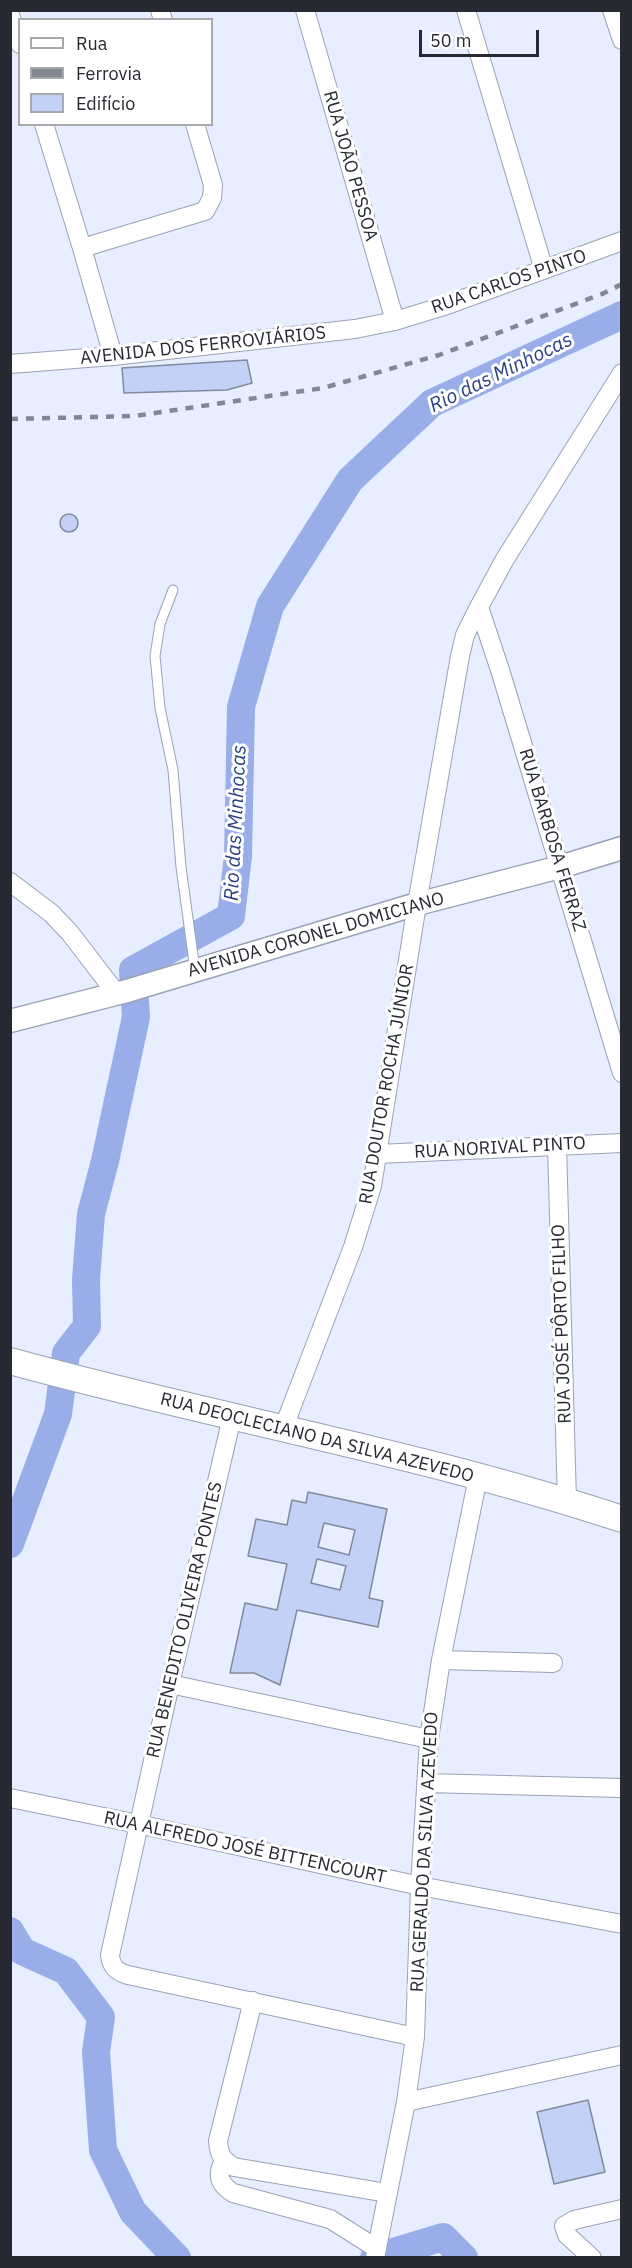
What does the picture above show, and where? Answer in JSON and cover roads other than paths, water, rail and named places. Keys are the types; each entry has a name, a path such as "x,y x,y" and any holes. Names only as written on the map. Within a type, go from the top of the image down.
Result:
{"main road":[{"name":"RUA DEOCLECIANO DA SILVA AZEVEDO","path":"10,1361 92,1384 478,1477 621,1519"}],"street":[{"name":"RUA JOÃO PESSOA","path":"305,10 395,321"},
{"path":"466,10 544,270"},
{"path":"612,10 621,40"},
{"path":"10,15 18,38"},
{"path":"45,126 113,356"},
{"path":"82,248 205,210 212,198 213,185 196,126"},
{"name":"RUA CARLOS PINTO","path":"395,321 453,303 621,241"},
{"name":"AVENIDA DOS FERROVIÁRIOS","path":"10,364 290,338 395,321"},
{"name":"RUA DOUTOR ROCHA JÚNIOR","path":"283,1429 364,1218 378,1154 417,904 465,635 505,559 621,373"},
{"name":"RUA BARBOSA FERRAZ","path":"479,607 621,1073"},
{"name":"AVENIDA CORONEL DOMICIANO","path":"10,1021 122,992 417,904 560,867 621,848"},
{"path":"10,882 51,913 122,992"},
{"name":"RUA NORIVAL PINTO","path":"378,1154 621,1143"},
{"name":"RUA JOSÉ PÔRTO FILHO","path":"557,1145 567,1502"},
{"name":"RUA BENEDITO OLIVEIRA PONTES","path":"232,1418 110,1955 113,1966 122,1974 253,2001"},
{"name":"RUA GERALDO DA SILVA AZEVEDO","path":"376,2252 406,2102 415,2037 420,1886 429,1739 441,1659 478,1477"},
{"path":"441,1659 554,1663"},
{"path":"170,1684 429,1739"},
{"path":"426,1783 621,1788"},
{"name":"RUA ALFREDO JOSÉ BITTENCOURT","path":"10,1798 420,1886 621,1924"},
{"path":"387,2193 234,2167 224,2161 219,2151 218,2141 253,2001 415,2037"},
{"path":"406,2102 621,2055"},
{"path":"224,2161 219,2175 220,2180 222,2185 233,2193 330,2219 376,2252"},
{"path":"592,2258 563,2229 565,2224 621,2208"}],"lane":[{"path":"172,590 160,624 155,656 160,708 173,770 181,867 196,970"}],"waterway":[{"name":"Rio das Minhocas","path":"10,1544 58,1414 66,1353 87,1326 86,1279 91,1214 105,1161 136,1017 133,970 231,916 238,856 241,707 270,606 350,480 432,403 622,315"},
{"name":"Rio das Minhocas","path":"10,1931 22,1951 66,1971 101,2017 96,2052 103,2150 133,2212 177,2258"},
{"name":"Rio das Minhocas","path":"374,2258 443,2237 464,2258"}],"railway":[{"path":"10,419 135,416 323,388 439,355 602,294 622,284"}]}
